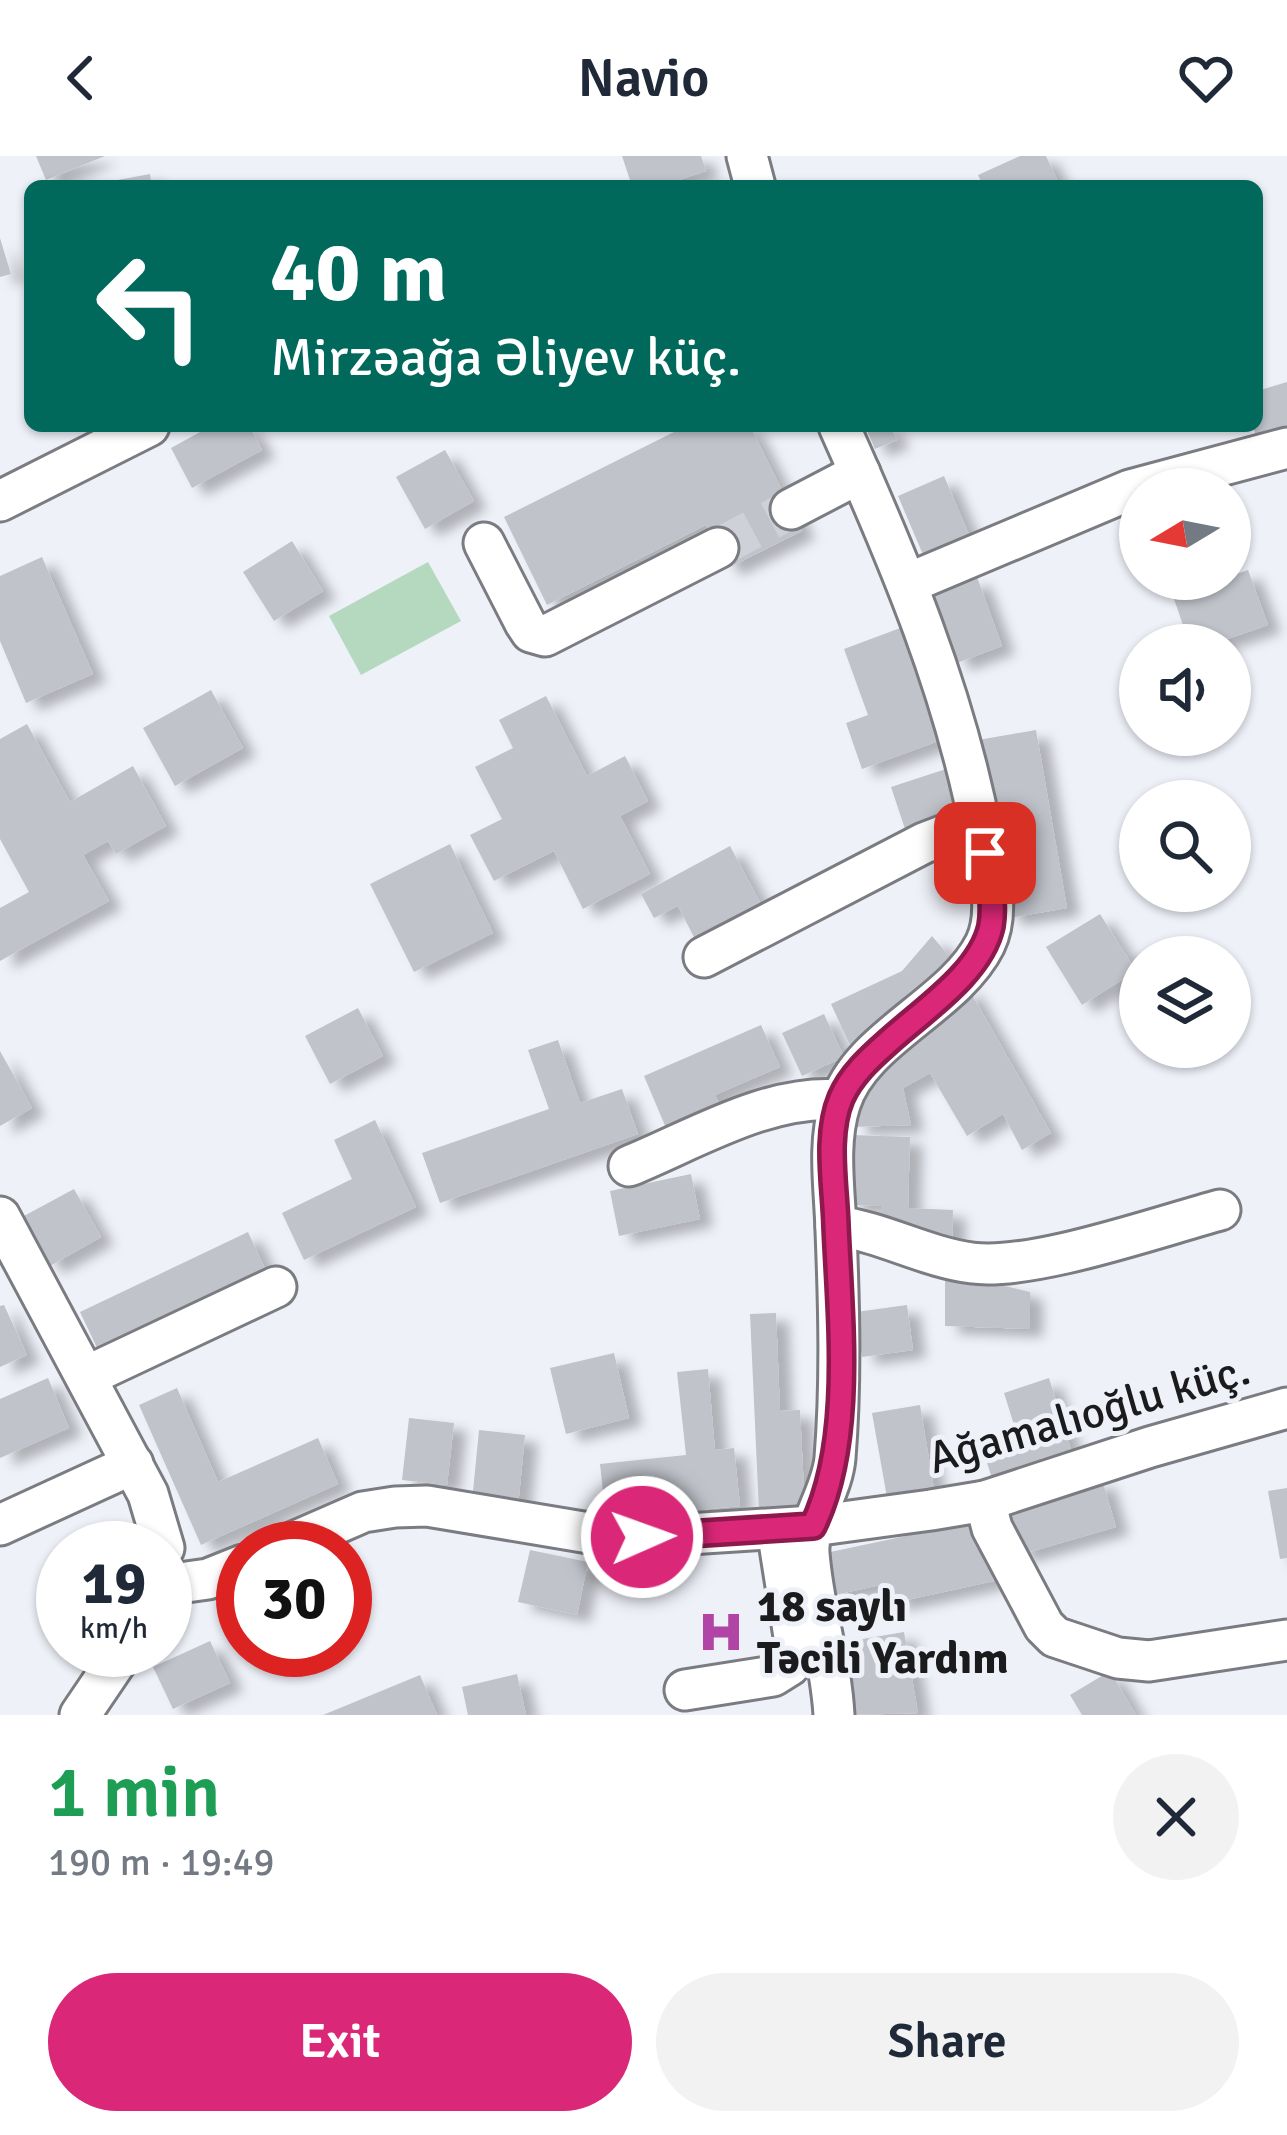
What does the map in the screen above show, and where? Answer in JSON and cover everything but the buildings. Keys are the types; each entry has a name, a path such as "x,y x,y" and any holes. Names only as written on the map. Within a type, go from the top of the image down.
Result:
{"street":[{"path":"0,501 137,432"},
{"path":"685,1690 773,1676 790,1666 795,1643 795,1527 826,1498 835,1463 839,1336 834,1138 840,1100 866,1063 958,978 987,939 992,897 955,712 909,583 842,432"},
{"path":"909,583 1130,490 1287,448"},
{"path":"791,509 860,473"},
{"path":"484,542 525,622 532,632 545,636 718,548"},
{"path":"704,957 924,843 979,822"},
{"path":"629,1166 788,1102 840,1100"},
{"path":"836,1226 869,1230 953,1259 997,1264 1220,1210"},
{"path":"0,1217 133,1464 158,1521"},
{"path":"87,1376 276,1288"},
{"name":"Ağamalıoğlu küç.","path":"341,1521 394,1507 427,1506 642,1537 795,1527 985,1501 1287,1408"},
{"path":"0,1525 133,1464"},
{"path":"985,1501 992,1528 1044,1626 1055,1637 1118,1658 1149,1661 1287,1640"},
{"path":"795,1527 809,1556 826,1639 834,1715"},
{"path":"80,1715 106,1677"}],"green space":[{"path":"428,562 461,621 361,675 329,616"}],"tunnel":[{"path":"718,548 791,509"}],"place":[{"name":"18 saylı Təcili Yardım","path":"721,1632"}],"route":[{"path":"642,1537 813,1526 835,1463 839,1336 833,1171 840,1100 866,1063 958,978 981,950 993,910 985,853"}]}
